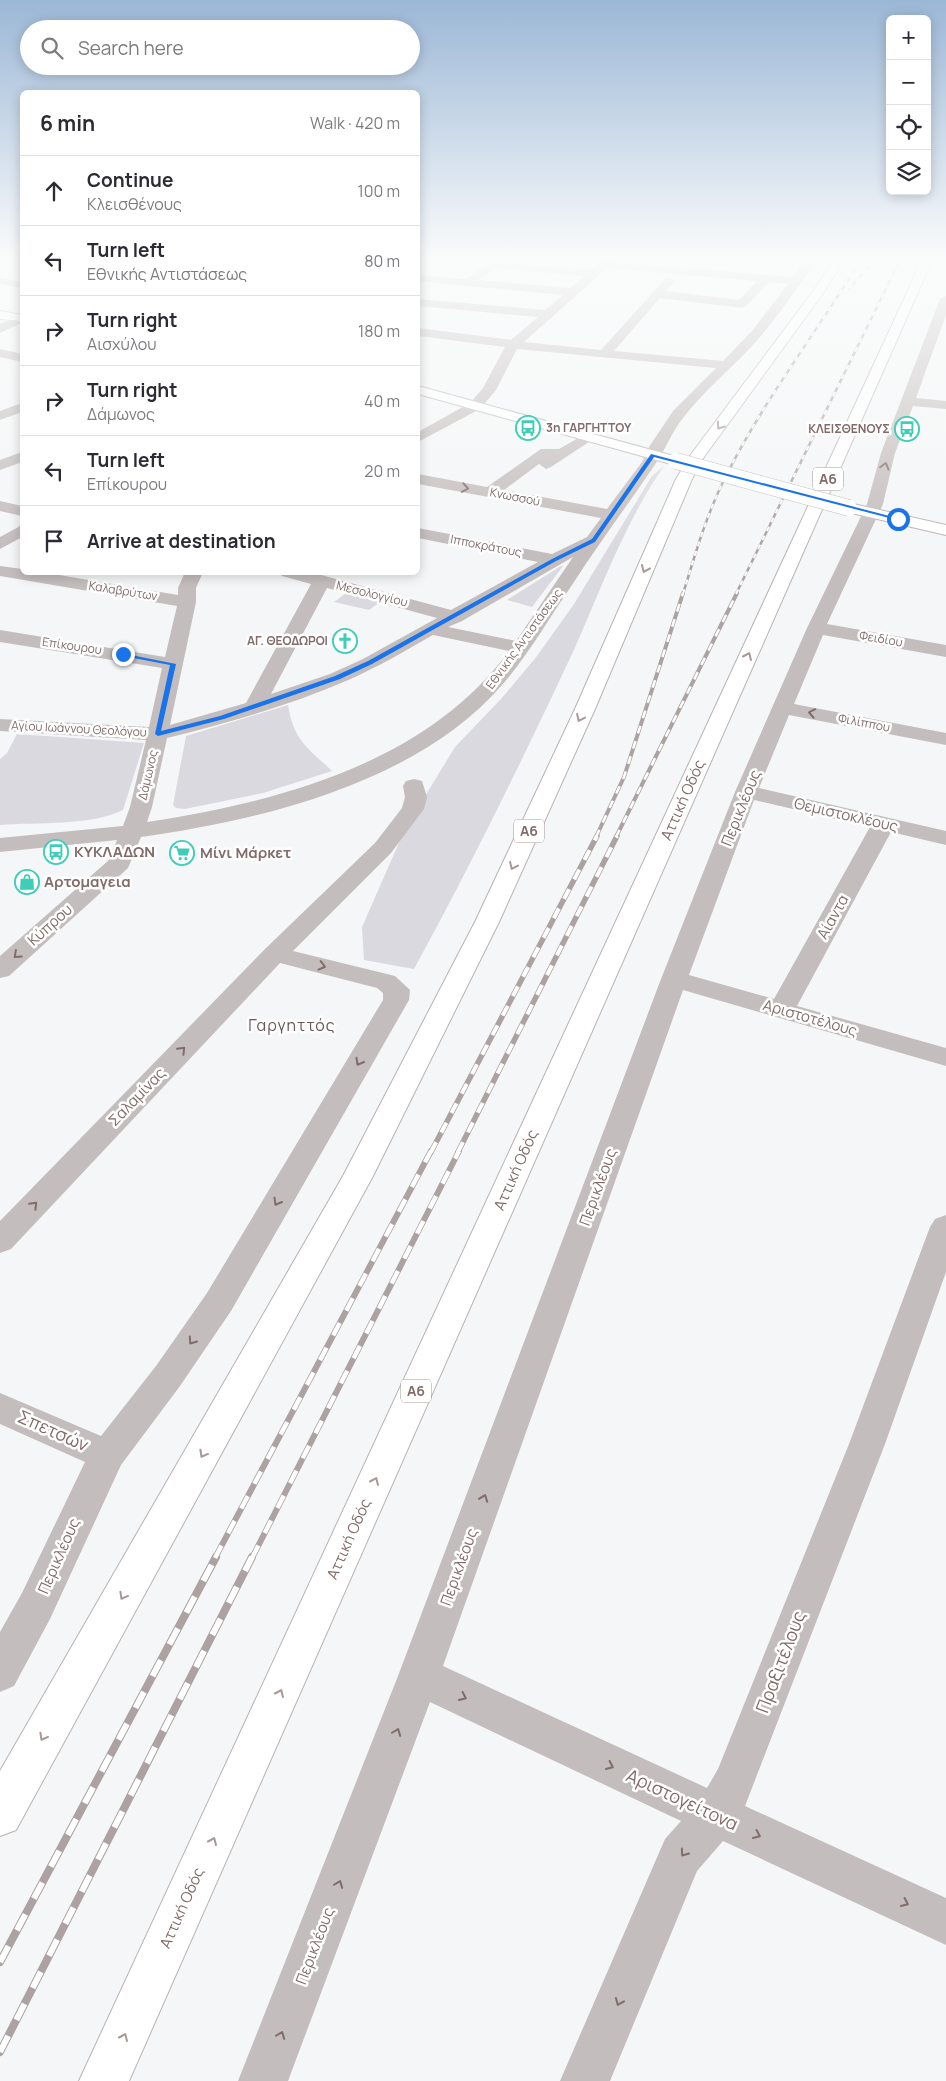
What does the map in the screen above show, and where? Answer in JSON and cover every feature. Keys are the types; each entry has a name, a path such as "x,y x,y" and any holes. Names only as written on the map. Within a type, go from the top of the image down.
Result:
{"main road":[{"name":"Α6","path":"0,1814 358,1176 487,922 584,709 684,479 698,456 772,355"},
{"name":"Αττική Οδός","path":"104,2081 884,355"},
{"path":"420,391 652,455 860,510 946,530"}],"street":[{"path":"420,437 475,406 489,390 508,355"},
{"path":"615,355 727,366"},
{"name":"Εθνικής Αντιστάσεως","path":"0,846 132,832 255,810 311,793 391,758 435,733 474,703 489,688 520,648 612,515 678,414 737,355"},
{"name":"Περικλέους","path":"263,2081 419,1676 674,979 746,792 816,628 860,510 888,453 925,355"},
{"path":"8,397 20,400"},
{"path":"908,401 946,405"},
{"path":"0,416 20,408"},
{"path":"491,492 546,452 562,454 587,437"},
{"name":"Κνωσσού","path":"420,479 612,515"},
{"path":"0,506 20,511"},
{"path":"0,544 20,531"},
{"name":"Ιπποκράτους","path":"420,533 554,560"},
{"name":"Αγίου Ιωάννου Θεολόγου","path":"0,725 158,734 222,718 255,705 338,678 455,617 554,560 593,540"},
{"name":"Καλαβρύτων","path":"0,571 20,574"},
{"name":"Καλαβρύτων","path":"24,575 187,602"},
{"name":"Δάμωνος","path":"132,832 141,807 187,602 187,588 193,575"},
{"name":"Μεσολογγίου","path":"298,575 455,617"},
{"path":"255,705 321,582"},
{"name":"Φειδίου","path":"816,628 946,651"},
{"path":"431,629 520,648"},
{"name":"Επίκουρου","path":"0,636 173,664"},
{"name":"Φιλίππου","path":"783,708 946,739"},
{"name":"Σαλαμίνας","path":"0,1241 274,954 383,848 413,809 416,797 414,786"},
{"name":"Θεμιστοκλέους","path":"746,792 946,838"},
{"name":"Αίαντα","path":"782,1010 884,823"},
{"name":"Κύπρου","path":"0,970 120,863 132,832"},
{"name":"Περικλέους","path":"0,1672 36,1606 107,1455 168,1376 219,1302 396,1000 397,990 386,982 274,954"},
{"name":"Αριστοτέλους","path":"674,979 946,1057"},
{"name":"Πραξιτέλους","path":"585,2081 681,1855 715,1816 734,1783 863,1453 946,1227"},
{"name":"Σπετσών","path":"0,1408 107,1455"},
{"name":"Αριστογείτονα","path":"419,1676 715,1816 946,1922"}],"shaded area":[{"path":"664,466 650,487 625,533 573,652 535,732 476,851 414,969 364,960 362,927 405,829 455,747 501,699 537,656 574,604 652,476"},
{"path":"563,566 532,607 507,600"},
{"path":"346,593 380,602 369,610 334,602"},
{"path":"288,705 298,735 309,749 332,771 263,793 185,809 176,808 173,805 186,736"},
{"path":"17,734 144,743 123,810 96,819 80,821 0,825 0,759 7,753"}],"railway":[{"path":"683,594 701,536 724,480 755,423 799,355"},
{"path":"736,594 853,355"},
{"path":"596,837 624,777 683,593"},
{"path":"616,837 737,593"},
{"path":"431,1152 597,836"},
{"path":"458,1152 617,836"},
{"path":"215,1558 431,1151"},
{"path":"252,1558 459,1151"},
{"path":"0,1962 216,1557"},
{"path":"0,2052 252,1557"}],"place":[{"name":"3η ΓΑΡΓΗΤΤΟΥ","path":"528,428"},
{"name":"ΚΛΕΙΣΘΕΝΟΥΣ","path":"907,429"},
{"name":"ΑΓ. ΘΕΟΔΩΡΟΙ","path":"345,641"},
{"name":"ΚΥΚΛΑΔΩΝ","path":"56,852"},
{"name":"Μίνι Μάρκετ","path":"182,853"},
{"name":"Αρτομαγεια","path":"27,882"}],"district":[{"name":"Γαργηττός","path":"292,1025"}],"route":[{"path":"123,654 173,664 158,734 222,718 255,705 338,678 455,617 554,560 593,540 649,463 652,455 849,508 898,519"}]}
